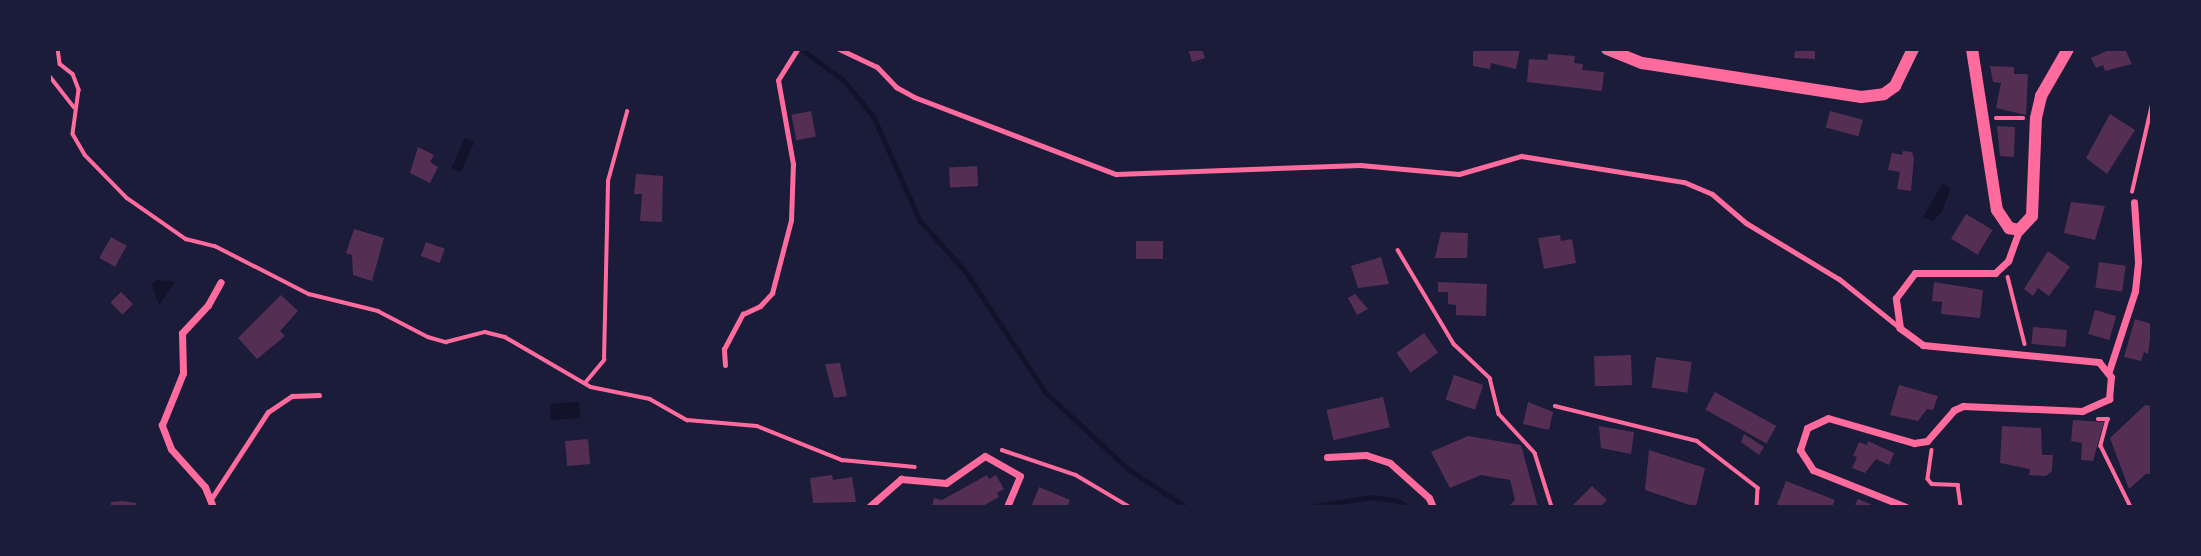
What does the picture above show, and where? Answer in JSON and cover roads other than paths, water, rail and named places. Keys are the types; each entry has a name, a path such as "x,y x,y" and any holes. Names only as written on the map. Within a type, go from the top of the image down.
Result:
{"street":[{"path":"1607,49 1642,63 1861,97 1884,94 1895,86 1913,49"},
{"path":"1972,49 1997,210 2009,228 2019,230"},
{"path":"2068,49 2051,72 2036,118 2032,216 2019,230 2003,268 1981,274 1931,269 1915,273 1896,298 1900,328 1923,345 2099,362 2109,371"},
{"path":"1906,507 1813,470 1800,450 1807,428 1828,418 1914,443 1927,441 1954,410 1963,406 2082,411 2109,399 2109,371 2135,292 2138,261 2134,202"},
{"path":"212,503 171,449 162,425 183,373 182,333 208,304 221,282"},
{"path":"1326,457 1366,455 1390,463 1433,507"},
{"path":"869,507 901,479 946,483 985,456 1020,476 1007,507"}],"lane":[{"path":"725,365 724,349 743,314 760,306 772,293 791,220 793,164 778,80 797,49"},
{"path":"839,49 877,67 895,87 914,97 1116,174 1360,165 1459,174 1521,156 1684,182 1712,194 1746,223 1839,279 1900,328"},
{"path":"212,503 268,412 292,396 318,395"}],"waterway":[{"path":"801,49 843,80 873,116 920,221 965,271 1045,392 1128,469 1186,507"},
{"path":"1308,507 1371,497 1396,500 1408,507"}]}
